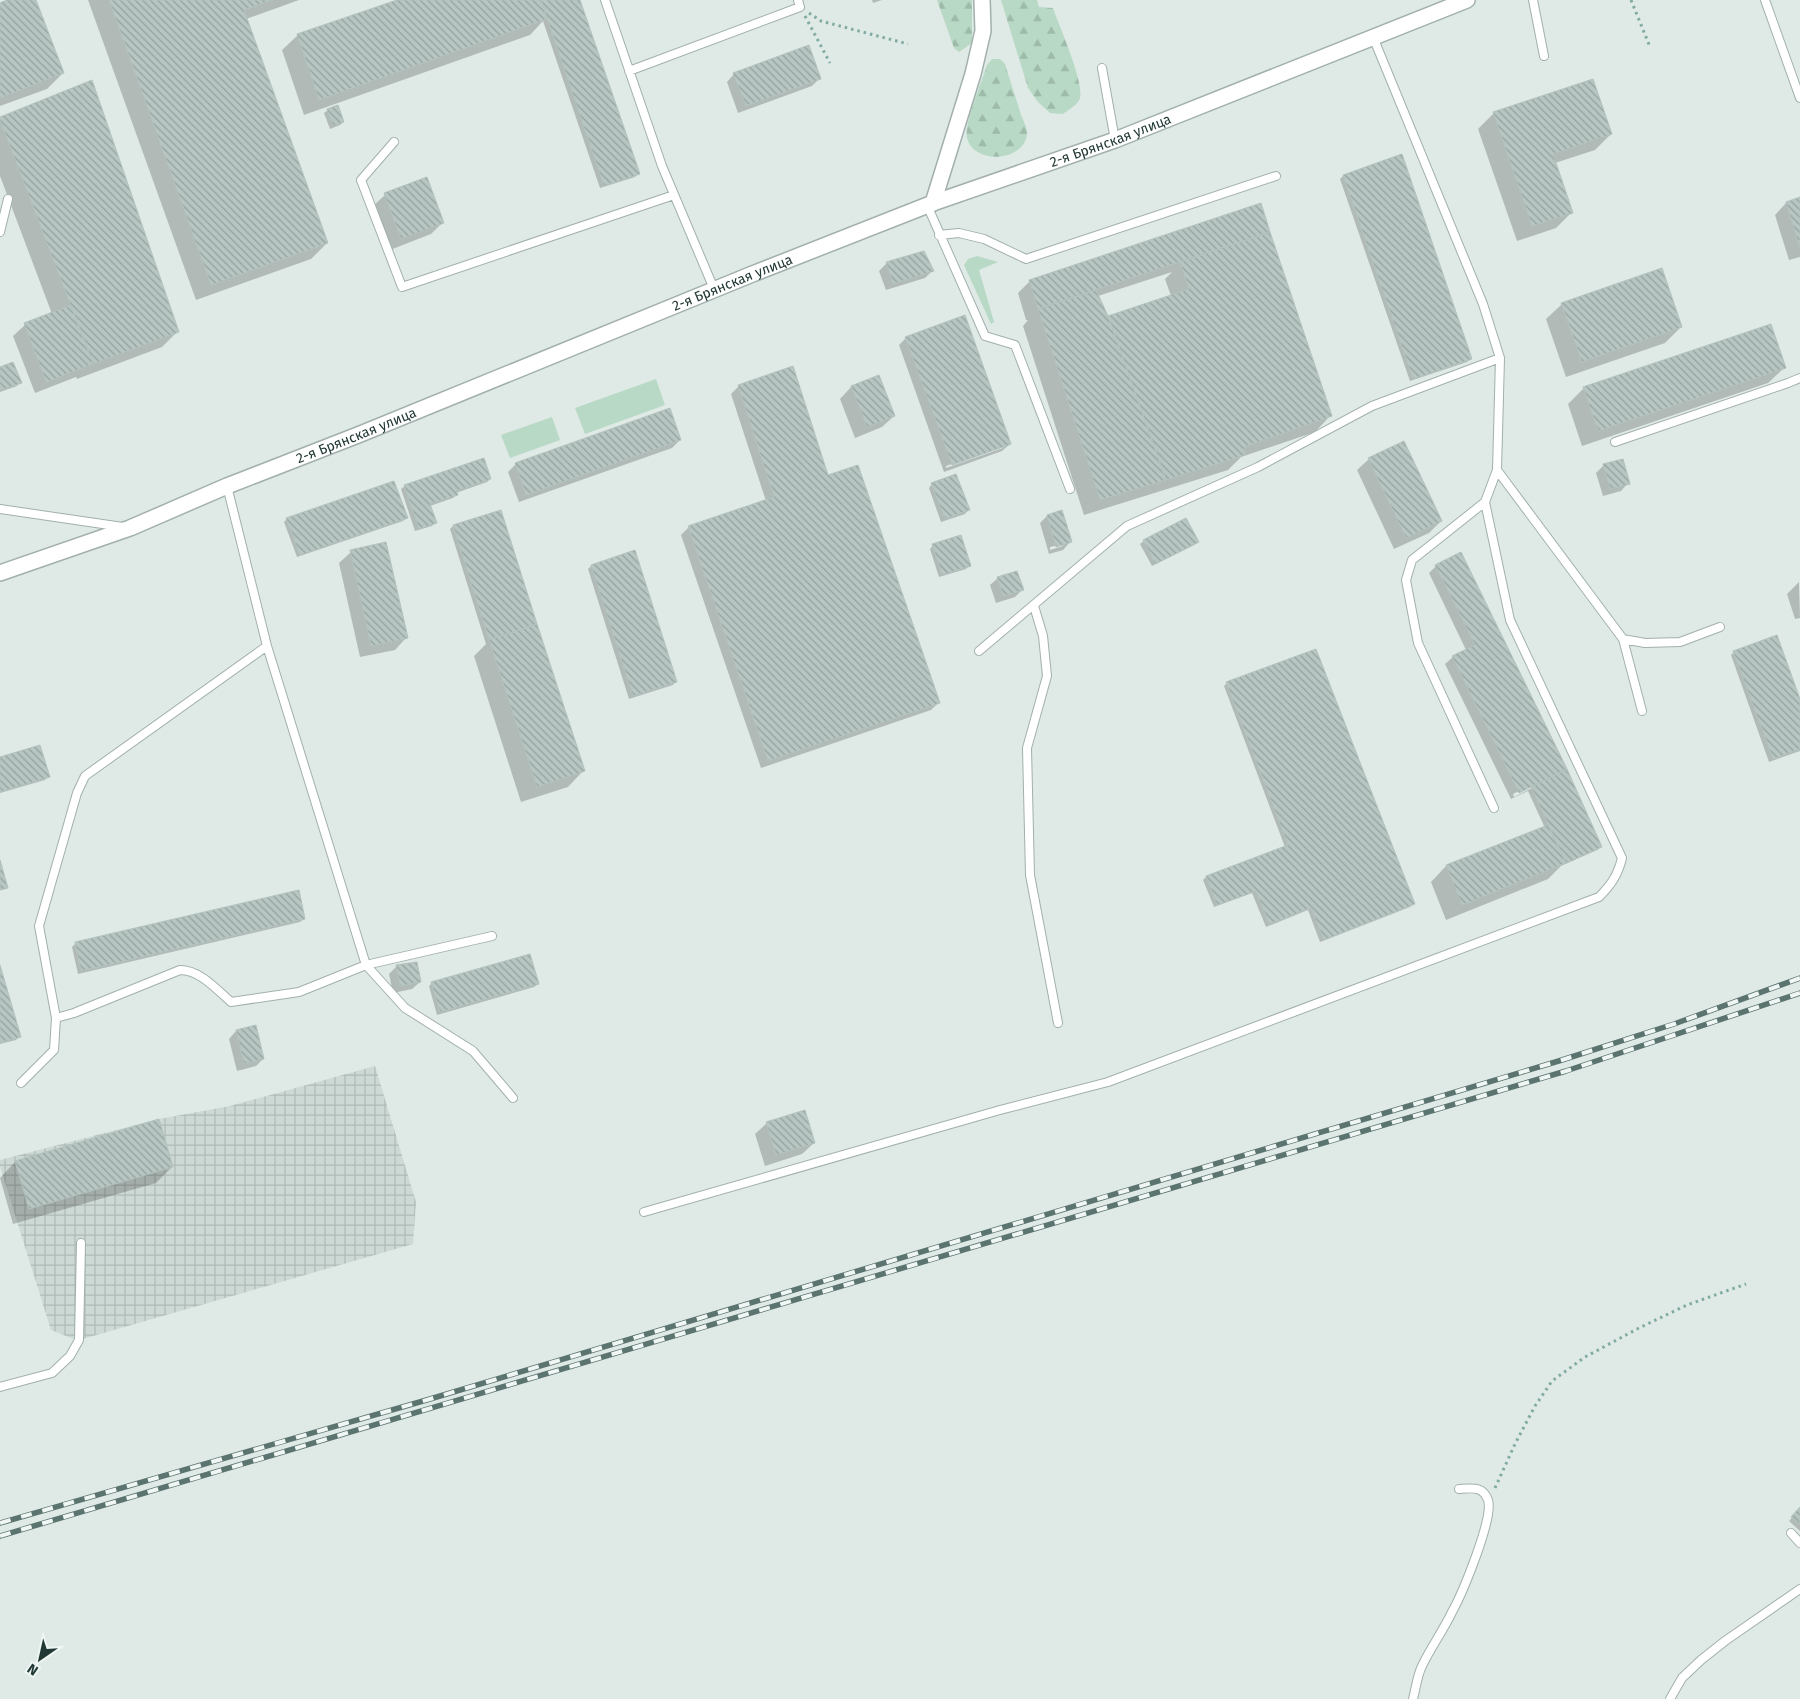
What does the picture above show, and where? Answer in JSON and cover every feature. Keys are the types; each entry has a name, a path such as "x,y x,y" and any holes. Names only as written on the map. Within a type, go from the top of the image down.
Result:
{"street":[{"path":"930,204 973,74 983,31 982,0"},
{"name":"2-я Брянская улица","path":"0,573 130,528 227,486 358,435 714,289 930,204 1115,140 1467,0"}],"lane":[{"path":"605,0 662,166 714,289"},
{"path":"1532,0 1544,56"},
{"path":"1765,0 1800,98"},
{"path":"629,71 799,3"},
{"path":"644,1212 1000,1110 1108,1082 1599,897 1610,886 1618,873 1622,858 1510,620 1486,502 1497,470 1500,358 1483,304 1373,37"},
{"path":"1102,68 1115,140"},
{"path":"394,142 361,180 402,287 674,195"},
{"path":"939,235 959,234 984,239 1026,259 1276,176"},
{"path":"0,232 8,199"},
{"path":"930,204 939,235 985,336 1015,346 1070,489"},
{"path":"979,651 1127,526 1258,467 1372,406 1500,358"},
{"path":"1615,442 1800,378"},
{"path":"1497,470 1623,640 1642,711"},
{"path":"227,486 267,646 366,965 405,1008 473,1051 514,1098"},
{"path":"1486,502 1412,560 1406,580 1418,643 1494,808"},
{"path":"1,506 130,528"},
{"path":"1034,606 1043,636 1047,676 1027,748 1030,875 1058,1023"},
{"path":"1623,640 1645,643 1680,642 1720,627"},
{"path":"21,1083 54,1050 56,1018 39,926 78,793 86,776 267,646"},
{"path":"56,1018 74,1013 180,970 190,970 198,975 231,1002 299,992 366,965 492,936"},
{"path":"0,1387 52,1373 70,1356 79,1340 82,1243"},
{"path":"1413,1699 1421,1667 1453,1612 1485,1529 1489,1502 1483,1492 1473,1487 1460,1489"},
{"path":"1790,1533 1800,1543"},
{"path":"1670,1699 1682,1678 1701,1660 1800,1589"}],"path":[{"path":"1631,0 1650,47"},
{"path":"799,3 821,20 908,44"},
{"path":"799,3 830,63"},
{"path":"1489,1502 1518,1436 1552,1380 1585,1357 1639,1328 1687,1305 1746,1284"}],"shaded area":[{"path":"375,1066 416,1202 413,1244 79,1340 51,1330 0,1167 0,1160 159,1119 230,1106"}],"green space":[{"path":"937,0 972,0 972,43 959,52 954,48"},
{"path":"1001,0 1037,0 1039,7 1053,8 1075,67 1080,90 1080,98 1077,103 1063,114 1050,113 1038,102 1028,88"},
{"path":"992,59 1000,59 1005,64 1027,133 1024,142 1018,150 999,156 979,153 972,147 967,138 968,122 974,102 987,65"},
{"path":"977,256 998,262 979,270 994,322 991,324 964,265 968,259"},
{"path":"656,379 665,405 585,434 575,408"},
{"path":"552,417 560,440 510,458 501,435"}],"building":[{"path":"7,0 36,0 64,73 0,98 0,3"},
{"path":"109,0 273,0 244,10 328,243 211,285"},
{"path":"397,0 541,0 547,19 319,100 297,34"},
{"path":"541,0 580,0 640,174 604,186"},
{"path":"809,45 821,79 746,106 733,73"},
{"path":"1593,79 1612,134 1553,154 1573,213 1532,226 1493,112"},
{"path":"92,80 179,332 93,364 0,120 0,117"},
{"path":"338,105 344,122 333,126 327,109"},
{"path":"1402,154 1472,359 1413,379 1343,175"},
{"path":"427,177 444,223 401,239 384,193"},
{"path":"1800,197 1800,249 1786,202"},
{"path":"1261,203 1270,232 1038,309 1029,280"},
{"path":"1270,232 1332,416 1244,447 1245,455 1166,480 1108,316 1189,289 1180,262"},
{"path":"924,251 934,271 893,284 886,262"},
{"path":"1662,268 1682,327 1582,362 1561,303"},
{"path":"1096,290 1108,316 1166,480 1100,500 1038,309"},
{"path":"71,305 93,364 46,382 24,323"},
{"path":"965,315 1011,444 952,465 905,337"},
{"path":"1771,324 1786,368 1598,431 1583,387"},
{"path":"13,362 22,383 0,390 0,367"},
{"path":"793,366 828,475 858,465 940,703 768,761 688,526 774,497 738,385"},
{"path":"879,375 895,416 867,427 851,386"},
{"path":"670,408 681,440 526,495 515,463"},
{"path":"1404,441 1442,521 1406,538 1368,458"},
{"path":"484,458 491,479 456,491 458,495 430,504 437,523 419,529 404,485"},
{"path":"1623,459 1630,484 1610,489 1603,464"},
{"path":"956,474 970,510 945,519 931,483"},
{"path":"394,481 408,518 300,555 286,518"},
{"path":"501,510 537,624 489,640 453,525"},
{"path":"1062,510 1072,542 1056,547 1047,515"},
{"path":"1186,518 1199,542 1155,564 1143,540"},
{"path":"961,535 971,566 942,575 932,544"},
{"path":"386,542 408,638 371,646 350,550"},
{"path":"635,550 677,682 633,696 591,565"},
{"path":"1461,552 1567,769 1519,793 1452,656 1475,645 1435,565"},
{"path":"1017,571 1024,590 1003,596 997,577"},
{"path":"537,624 585,771 537,787 489,640"},
{"path":"1777,635 1800,699 1800,749 1773,759 1733,651"},
{"path":"1316,649 1415,904 1324,940 1311,908 1269,924 1256,891 1217,905 1206,876 1288,845 1226,682"},
{"path":"40,745 50,777 0,792 0,757"},
{"path":"1567,769 1602,847 1566,863 1531,787"},
{"path":"1548,825 1566,863 1462,905 1446,865"},
{"path":"0,860 8,888 0,890"},
{"path":"299,890 305,919 81,971 75,942"},
{"path":"530,954 539,984 440,1012 431,982"},
{"path":"417,962 421,982 400,986 396,965"},
{"path":"0,965 21,1037 0,1043"},
{"path":"256,1025 264,1059 244,1064 236,1030"},
{"path":"805,1110 815,1143 776,1155 766,1122"},
{"path":"159,1119 173,1167 29,1209 15,1161"},
{"path":"1800,1507 1800,1524 1791,1517"}],"railway":[{"path":"0,1523 430,1399 1562,1060 1674,1024 1800,978"},
{"path":"0,1536 1566,1071 1800,993"}]}
